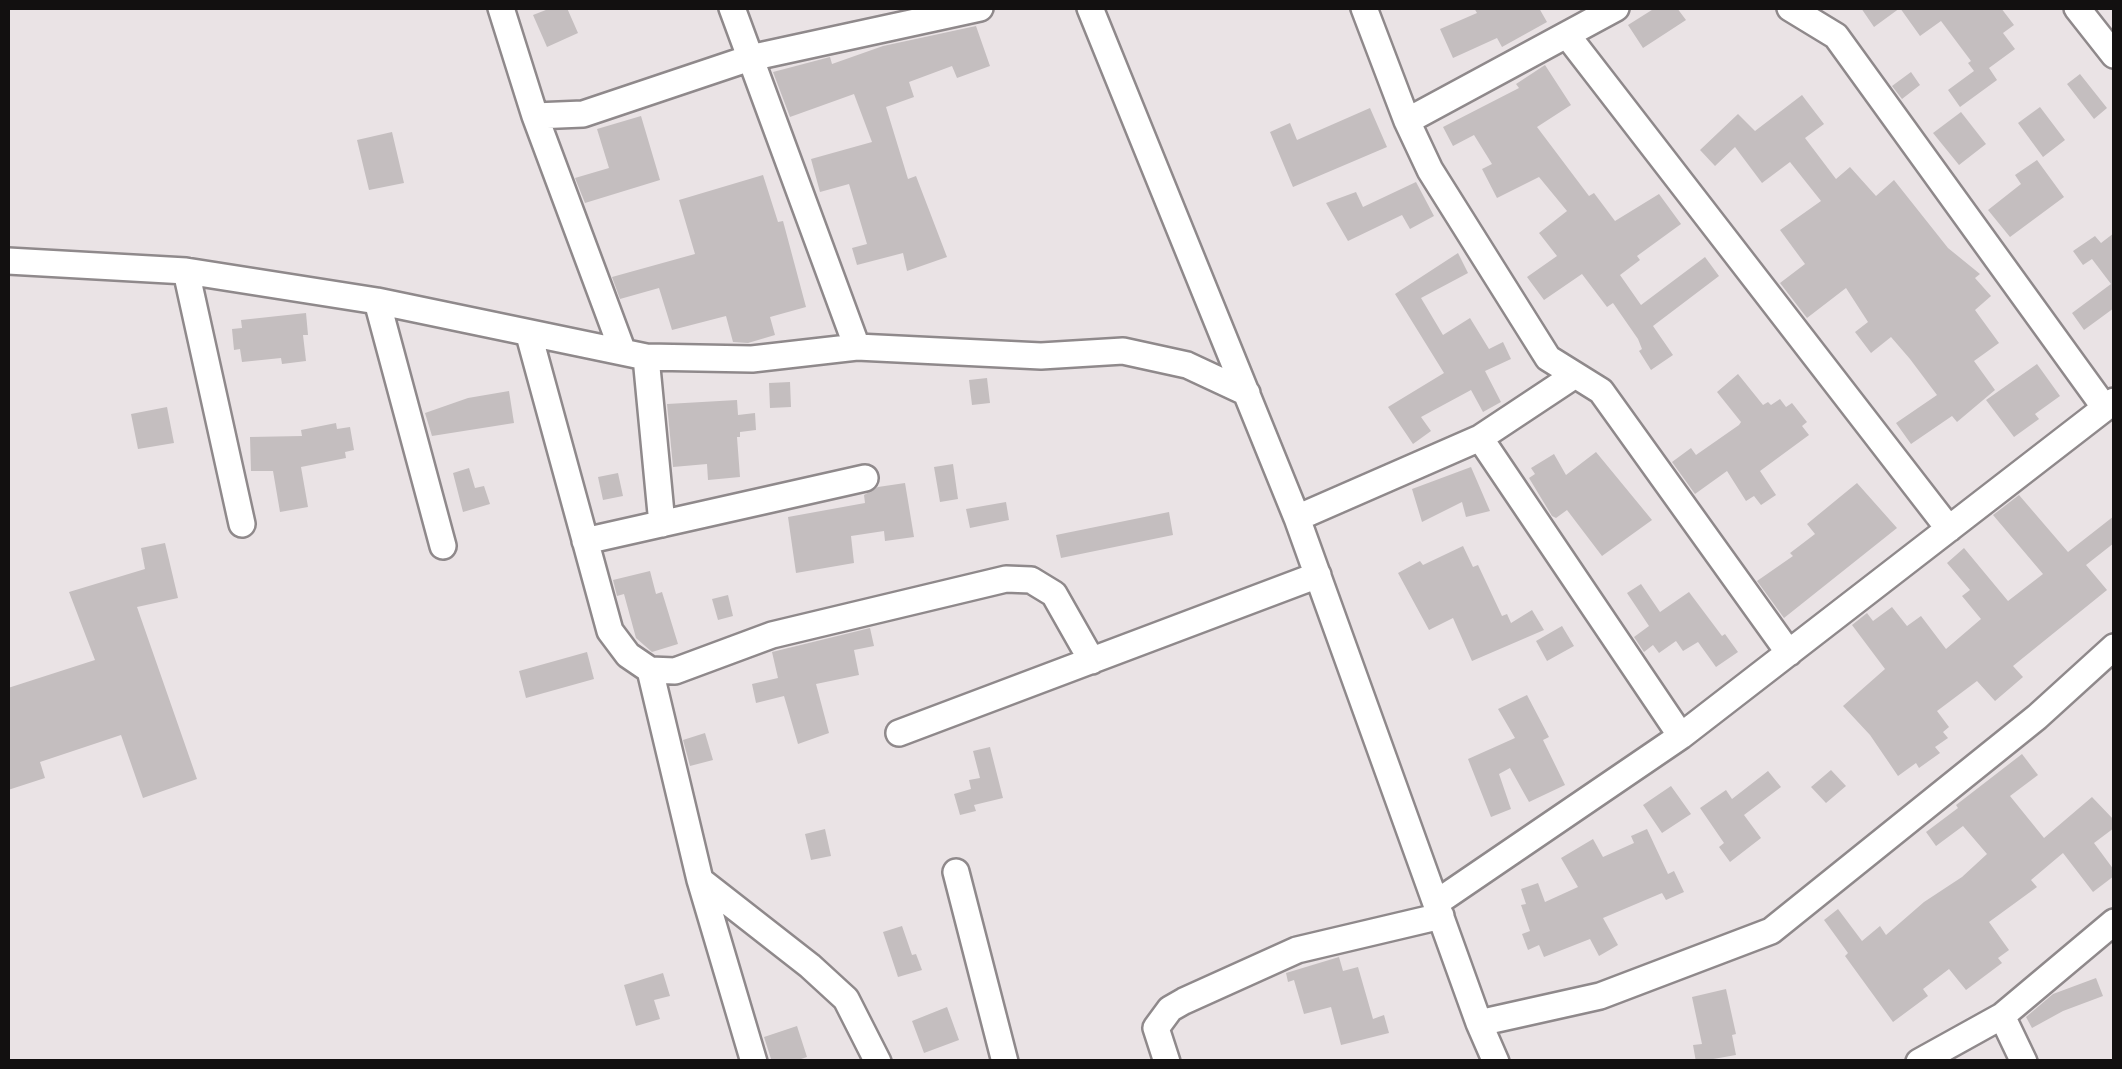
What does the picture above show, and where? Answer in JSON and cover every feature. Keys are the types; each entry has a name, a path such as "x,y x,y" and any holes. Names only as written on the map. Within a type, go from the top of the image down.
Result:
{"street":[{"path":"501,8 534,116 635,355 662,524"},
{"path":"732,8 858,348"},
{"path":"534,116 583,114 750,58 980,8"},
{"path":"1364,8 1406,120 1430,170 1548,358 1601,391 1789,653"},
{"path":"1406,120 1616,8"},
{"path":"1167,1062 1156,1028 1170,1009 1297,950 1438,910 1681,736 2110,405 1836,36 1790,8"},
{"path":"2077,8 2114,55"},
{"path":"1096,9 1297,518 1478,1023 1496,1062"},
{"path":"1567,35 1949,530"},
{"path":"8,261 186,271 376,301 635,355 752,359 858,348 1041,356 1123,352 1187,365 1247,393"},
{"path":"186,271 242,524"},
{"path":"376,301 444,546"},
{"path":"528,335 610,631 628,654 650,670 675,671 772,635 1006,579 1032,580 1054,594 1092,660"},
{"path":"1297,518 1480,438 1576,376"},
{"path":"1480,438 1681,736"},
{"path":"585,541 865,478"},
{"path":"900,734 1318,575"},
{"path":"1478,1023 1600,996 1771,931 2036,717 2114,647"},
{"path":"650,670 700,880 754,1062"},
{"path":"956,872 1005,1062"},
{"path":"700,880 846,999 878,1062"},
{"path":"1918,1062 2002,1016 2114,922"},
{"path":"2002,1016 2024,1062"}],"building":[{"path":"551,8 567,8 578,33 547,47 533,15"},
{"path":"1474,8 1539,8 1547,22 1502,47 1497,38 1453,58 1440,29 1477,13"},
{"path":"1655,8 1677,8 1686,20 1643,48 1628,25"},
{"path":"1861,8 1900,8 1874,27"},
{"path":"1900,8 2001,8 2014,25 2003,33 2015,49 1989,68 1997,80 1960,107 1948,90 1974,71 1968,63 1971,61 1941,21 1920,36"},
{"path":"976,26 990,66 957,78 952,66 909,82 914,97 886,107 908,179 916,176 947,257 907,271 903,253 857,265 852,248 867,244 849,184 820,192 811,159 872,142 854,94 790,117 773,72 830,57 832,64 883,46"},
{"path":"1545,65 1571,105 1537,127 1589,196 1594,193 1615,221 1659,194 1681,224 1637,256 1640,260 1620,275 1641,305 1705,257 1719,276 1653,326 1673,355 1651,370 1639,351 1642,349 1638,339 1613,303 1607,307 1582,274 1544,300 1527,277 1557,256 1539,233 1567,211 1539,177 1497,198 1482,169 1492,164 1474,135 1453,146 1443,127 1519,88 1516,84"},
{"path":"1911,72 1920,85 1902,99 1892,86"},
{"path":"2080,74 2107,108 2094,119 2067,84"},
{"path":"1802,95 1824,124 1805,138 1836,179 1850,167 1876,196 1894,180 1948,248 1980,274 1975,278 1991,296 1975,310 1999,343 1974,361 1995,390 1957,422 1952,416 1911,444 1896,423 1937,395 1910,359 1891,337 1871,353 1855,332 1868,322 1846,288 1807,318 1780,283 1805,264 1780,230 1821,201 1790,162 1762,183 1735,147 1715,166 1700,150 1738,114 1755,131"},
{"path":"2040,107 2065,140 2043,157 2018,123"},
{"path":"1370,108 1387,147 1293,187 1270,132 1290,123 1297,140"},
{"path":"1961,112 1986,144 1959,165 1933,133"},
{"path":"641,116 660,180 585,203 575,178 609,168 597,129"},
{"path":"392,132 404,183 369,190 357,140"},
{"path":"2037,160 2064,197 2010,237 1988,210 2021,184 2015,175"},
{"path":"763,175 778,222 783,221 806,307 770,317 775,335 748,343 733,342 726,316 672,330 659,288 620,299 612,277 695,254 679,200"},
{"path":"1416,182 1434,216 1410,229 1402,215 1348,241 1326,203 1356,192 1363,207"},
{"path":"2114,233 2114,308 2084,330 2072,313 2111,284 2092,259 2083,265 2073,251 2095,236 2101,243"},
{"path":"1458,253 1468,273 1421,298 1443,335 1470,318 1489,349 1503,342 1511,359 1485,371 1501,402 1483,412 1471,390 1421,417 1431,431 1413,444 1388,407 1444,373 1395,294"},
{"path":"306,313 306,361 282,364 281,358 242,362 240,349 234,350 232,329 242,328 241,320"},
{"path":"2037,364 2060,396 2035,414 2039,419 2014,437 1986,400"},
{"path":"1738,374 1763,405 1780,399 1786,407 1792,403 1807,422 1802,426 1809,435 1760,471 1776,495 1761,505 1754,496 1746,501 1727,471 1695,494 1672,462 1691,448 1696,455 1739,425 1741,422 1717,392"},
{"path":"987,378 990,403 972,405 969,380"},
{"path":"790,382 791,407 770,408 769,383"},
{"path":"509,391 514,423 432,436 425,413 468,398"},
{"path":"737,400 738,415 755,413 756,430 740,432 737,437 740,477 708,480 707,464 673,467 667,404"},
{"path":"167,407 174,443 138,449 131,414"},
{"path":"336,423 337,429 350,427 354,450 345,452 346,458 301,467 308,507 280,512 273,471 251,471 250,437 302,436 301,430"},
{"path":"1596,452 1652,520 1602,556 1567,510 1556,518 1552,516 1529,478 1535,474 1531,468 1554,454 1566,475"},
{"path":"953,464 958,499 940,502 934,467"},
{"path":"1471,467 1490,511 1466,517 1462,502 1422,522 1412,489"},
{"path":"469,468 475,488 484,486 490,504 463,512 453,473"},
{"path":"618,473 623,496 603,500 598,477"},
{"path":"905,483 914,537 885,541 884,531 851,536 854,563 796,573 788,517 865,503 864,495 878,487"},
{"path":"1857,483 1897,528 1784,618 1757,581 1793,556 1790,553 1815,534 1807,524"},
{"path":"2019,495 2068,552 2114,516 2114,543 2086,565 2107,590 2013,666 2023,677 1995,701 1977,681 1937,711 1949,727 1943,732 1948,738 1935,747 1940,753 1919,768 1916,763 1898,776 1870,735 1843,706 1885,669 1852,625 1867,613 1873,621 1892,607 1907,626 1921,616 1946,649 1981,619 1962,596 1970,590 1947,563 1964,548 2008,601 2043,574 1993,515"},
{"path":"1006,502 1009,520 970,528 966,509"},
{"path":"1169,512 1173,535 1061,558 1056,535"},
{"path":"165,543 178,598 137,607 197,779 143,798 121,735 40,762 45,778 8,790 8,688 95,660 69,592 145,569 141,548"},
{"path":"1463,546 1473,567 1478,565 1502,616 1507,614 1511,623 1532,610 1544,630 1472,661 1453,618 1429,630 1398,573"},
{"path":"650,571 656,594 662,592 678,644 652,652 636,638 624,594 617,596 613,580"},
{"path":"1641,584 1660,612 1689,592 1738,652 1716,667 1698,642 1683,651 1676,641 1659,653 1653,645 1644,652 1634,637 1649,626 1627,593"},
{"path":"728,595 733,616 718,620 712,599"},
{"path":"1562,626 1574,646 1547,661 1536,641"},
{"path":"870,628 874,646 854,650 859,675 816,684 829,733 798,744 784,696 756,703 752,684 778,678 772,652"},
{"path":"587,652 594,679 526,698 519,671"},
{"path":"1527,695 1549,737 1543,740 1565,785 1529,802 1510,768 1499,774 1511,809 1491,817 1468,759 1515,738 1498,709"},
{"path":"705,733 713,760 690,766 683,740"},
{"path":"990,747 1003,798 974,805 976,811 960,815 954,794 971,789 969,780 980,778 973,751"},
{"path":"2022,754 2038,775 2010,796 2044,838 2092,797 2114,820 2114,828 2094,843 2114,870 2114,876 2093,892 2063,853 2031,880 2037,887 1989,922 2009,950 1998,958 2002,963 1966,990 1949,969 1923,989 1928,996 1893,1022 1824,920 1838,909 1862,941 1880,926 1886,935 1924,902 1962,877 1987,854 1963,826 1936,846 1926,832"},
{"path":"1831,770 1846,786 1826,803 1811,787"},
{"path":"1768,771 1781,787 1744,815 1761,838 1730,862 1719,847 1724,843 1700,808 1726,790 1732,799"},
{"path":"1671,786 1691,814 1662,833 1643,805"},
{"path":"825,829 831,856 811,860 805,834"},
{"path":"1647,829 1668,874 1674,871 1684,892 1666,900 1662,893 1603,918 1618,945 1599,956 1590,939 1544,957 1539,945 1528,950 1522,934 1530,931 1521,905 1526,904 1521,889 1538,883 1545,902 1578,887 1561,858 1593,839 1603,857 1634,843 1631,836"},
{"path":"902,926 922,970 898,977 883,932"},
{"path":"1339,957 1343,971 1358,967 1373,1019 1384,1015 1389,1033 1341,1045 1331,1007 1304,1014 1294,980 1288,982 1286,973"},
{"path":"663,973 670,996 654,1000 660,1019 636,1026 624,985"},
{"path":"2096,978 2103,996 2032,1028 2026,1017 2053,994"},
{"path":"1726,989 1736,1034 1732,1035 1736,1055 1696,1062 1693,1045 1702,1044 1692,997"},
{"path":"947,1007 959,1040 924,1053 912,1021"},
{"path":"797,1026 807,1057 772,1062 764,1037"}]}
